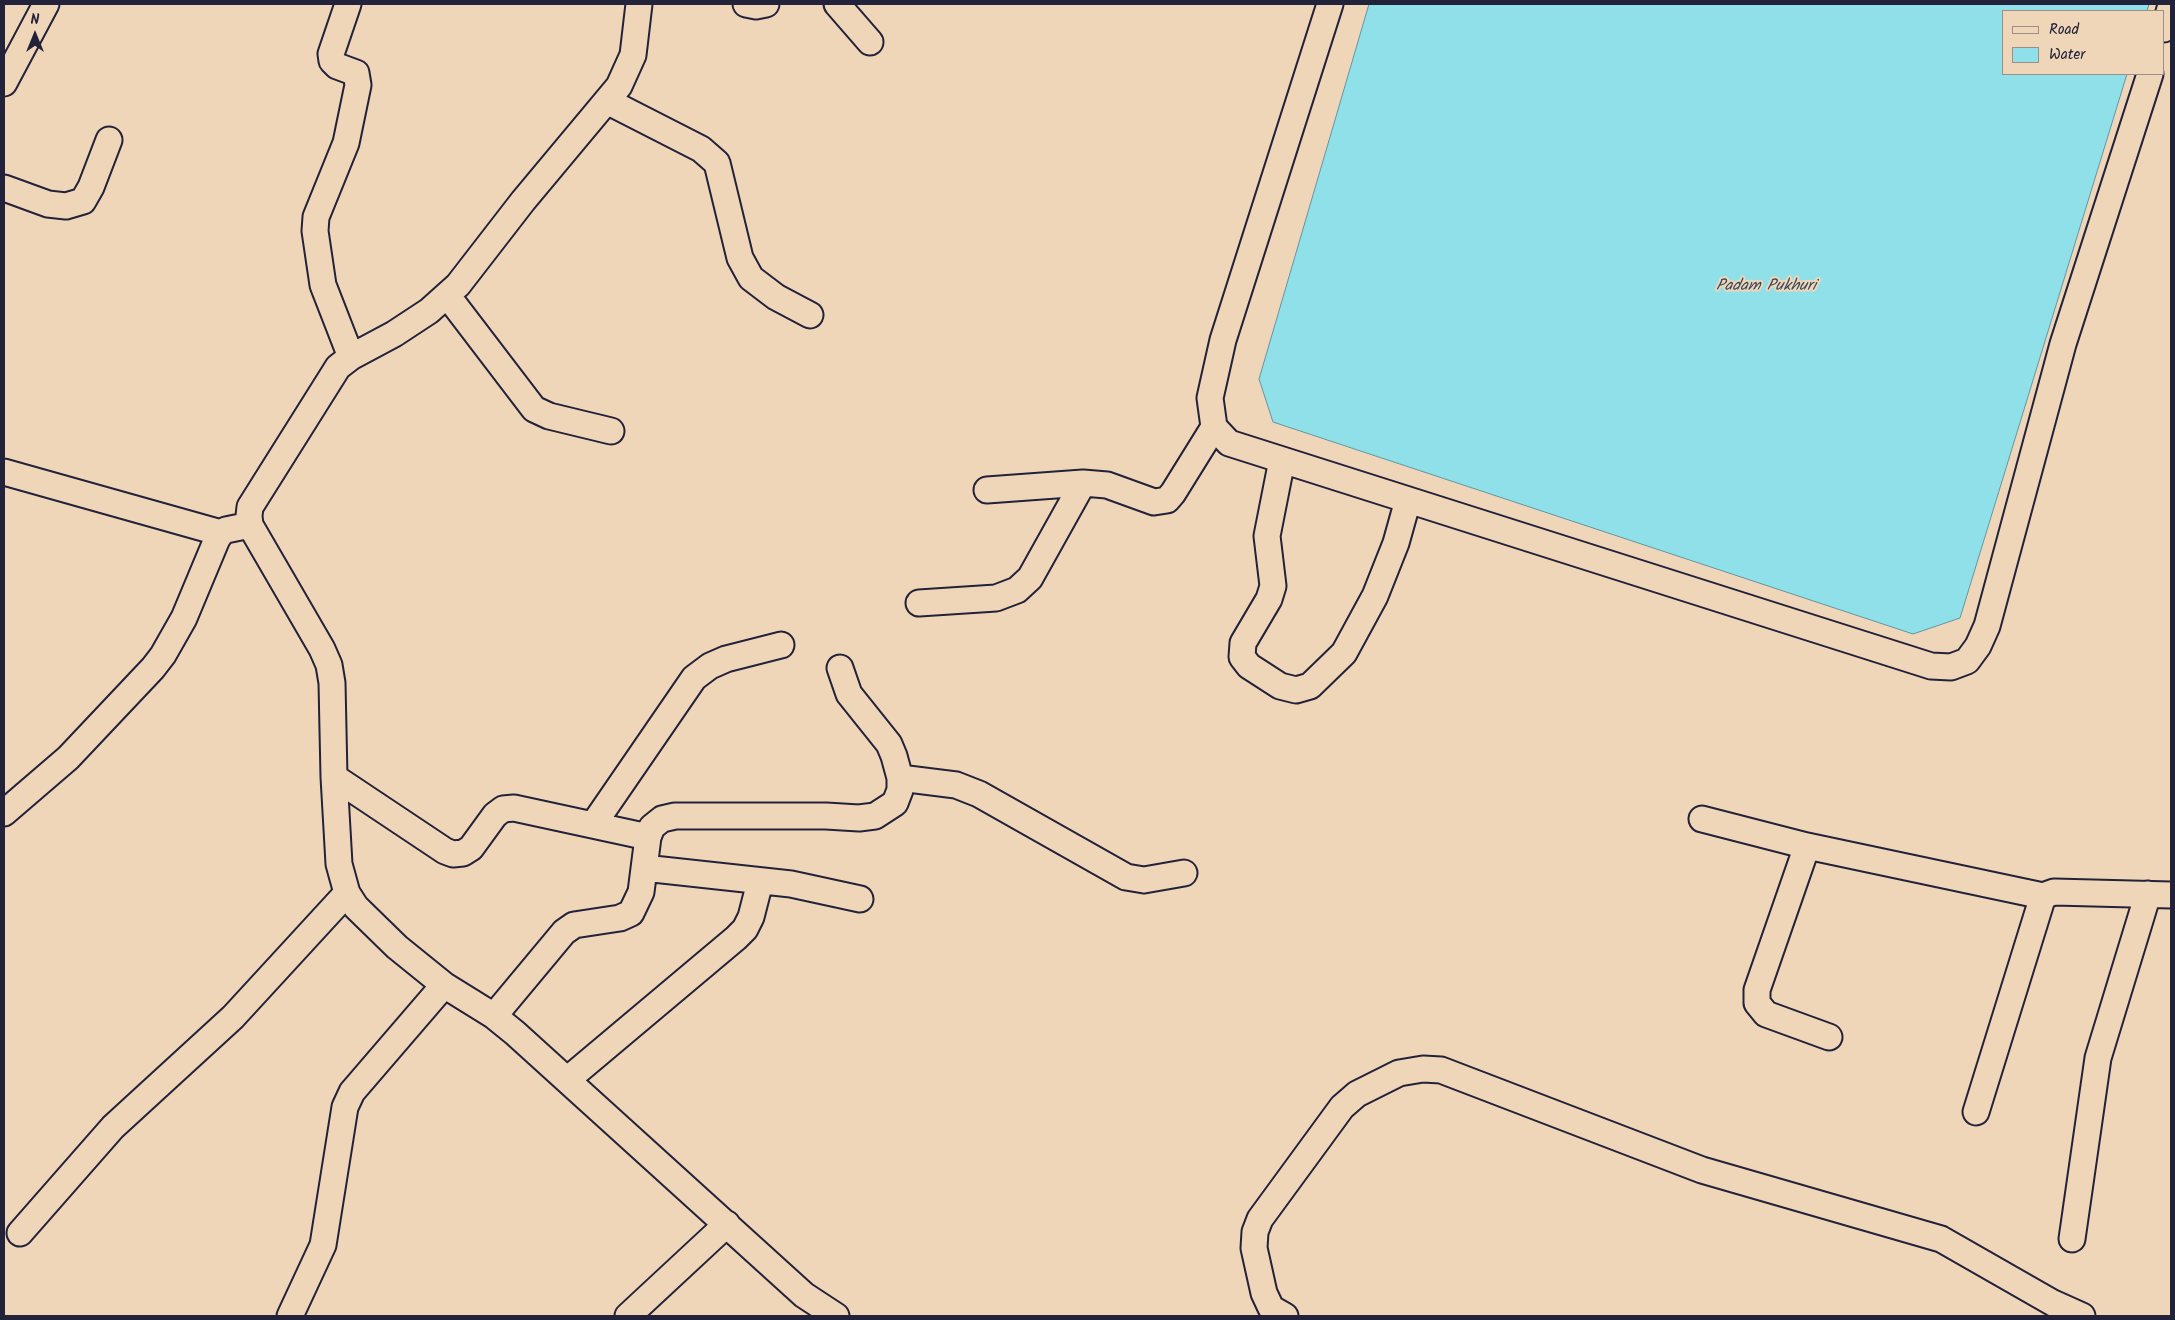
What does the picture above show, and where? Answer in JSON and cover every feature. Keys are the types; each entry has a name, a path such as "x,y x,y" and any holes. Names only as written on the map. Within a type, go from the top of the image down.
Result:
{"street":[{"path":"8,68 46,4"},
{"path":"348,4 331,54 332,62 337,66 356,73 358,85 346,143 316,217 315,231 323,285 351,357"},
{"path":"639,4 633,55 619,86 523,201 466,276 429,311 394,334 351,357 338,367 250,507 250,525 322,649 329,665 332,683 334,777 339,864 347,893 356,907 397,948 444,986 494,1016 568,1080 804,1295 836,1316"},
{"path":"746,4 756,6 766,4"},
{"path":"837,4 870,42"},
{"path":"1330,4 1222,340 1210,398 1214,427 1229,443 1932,666 1951,667 1967,661 1978,646 1987,626 2063,344 2150,75"},
{"path":"2165,26 2171,5"},
{"path":"607,101 701,149 717,162 740,258 750,278 776,297 810,315"},
{"path":"4,188 48,204 66,206 83,201 109,140"},
{"path":"447,295 534,408 549,416 611,431"},
{"path":"987,490 1083,483 1107,485 1154,502 1167,500 1174,493 1214,427"},
{"path":"1282,460 1267,536 1273,586 1268,599 1243,643 1242,657 1249,666 1280,686 1296,690 1310,686 1344,653 1375,596 1396,543 1408,500"},
{"path":"4,472 221,533 250,525"},
{"path":"919,603 996,598 1017,590 1030,578 1083,483"},
{"path":"4,813 68,758 102,724 163,655 184,618 221,533"},
{"path":"594,825 694,678 710,666 726,659 781,645"},
{"path":"494,1016 564,932 574,925 620,918 631,913 641,892 648,837 652,827 662,819 675,816 875,816 895,803 900,790 900,778 889,744 849,694 840,668"},
{"path":"334,777 445,851 453,854 463,853 471,848 495,815 503,809 514,808 648,837"},
{"path":"900,778 956,785 979,794 1126,877 1144,880 1184,873"},
{"path":"1702,818 1808,846 2043,896 2054,892 2159,895 2098,1058 2072,1239"},
{"path":"1808,846 1757,990 1757,1003 1766,1014 1829,1037"},
{"path":"644,868 791,884 860,899"},
{"path":"568,1080 741,933 750,917 760,882"},
{"path":"20,1234 113,1128 233,1017 347,893"},
{"path":"1976,1112 2043,896"},
{"path":"290,1316 323,1244 345,1107 348,1100 361,1080 444,986"},
{"path":"1285,1316 1271,1308 1264,1293 1254,1248 1255,1232 1260,1219 1342,1107 1356,1094 1399,1074 1424,1069 1441,1070 1702,1170 1941,1239 2052,1304 2082,1316"},
{"path":"628,1316 727,1224"}],"water":[{"name":"Padam Pukhuri","path":"1369,4 2149,4 2147,10 2002,10 2002,75 2127,75 1960,618 1913,634 1273,422 1259,379"}]}
